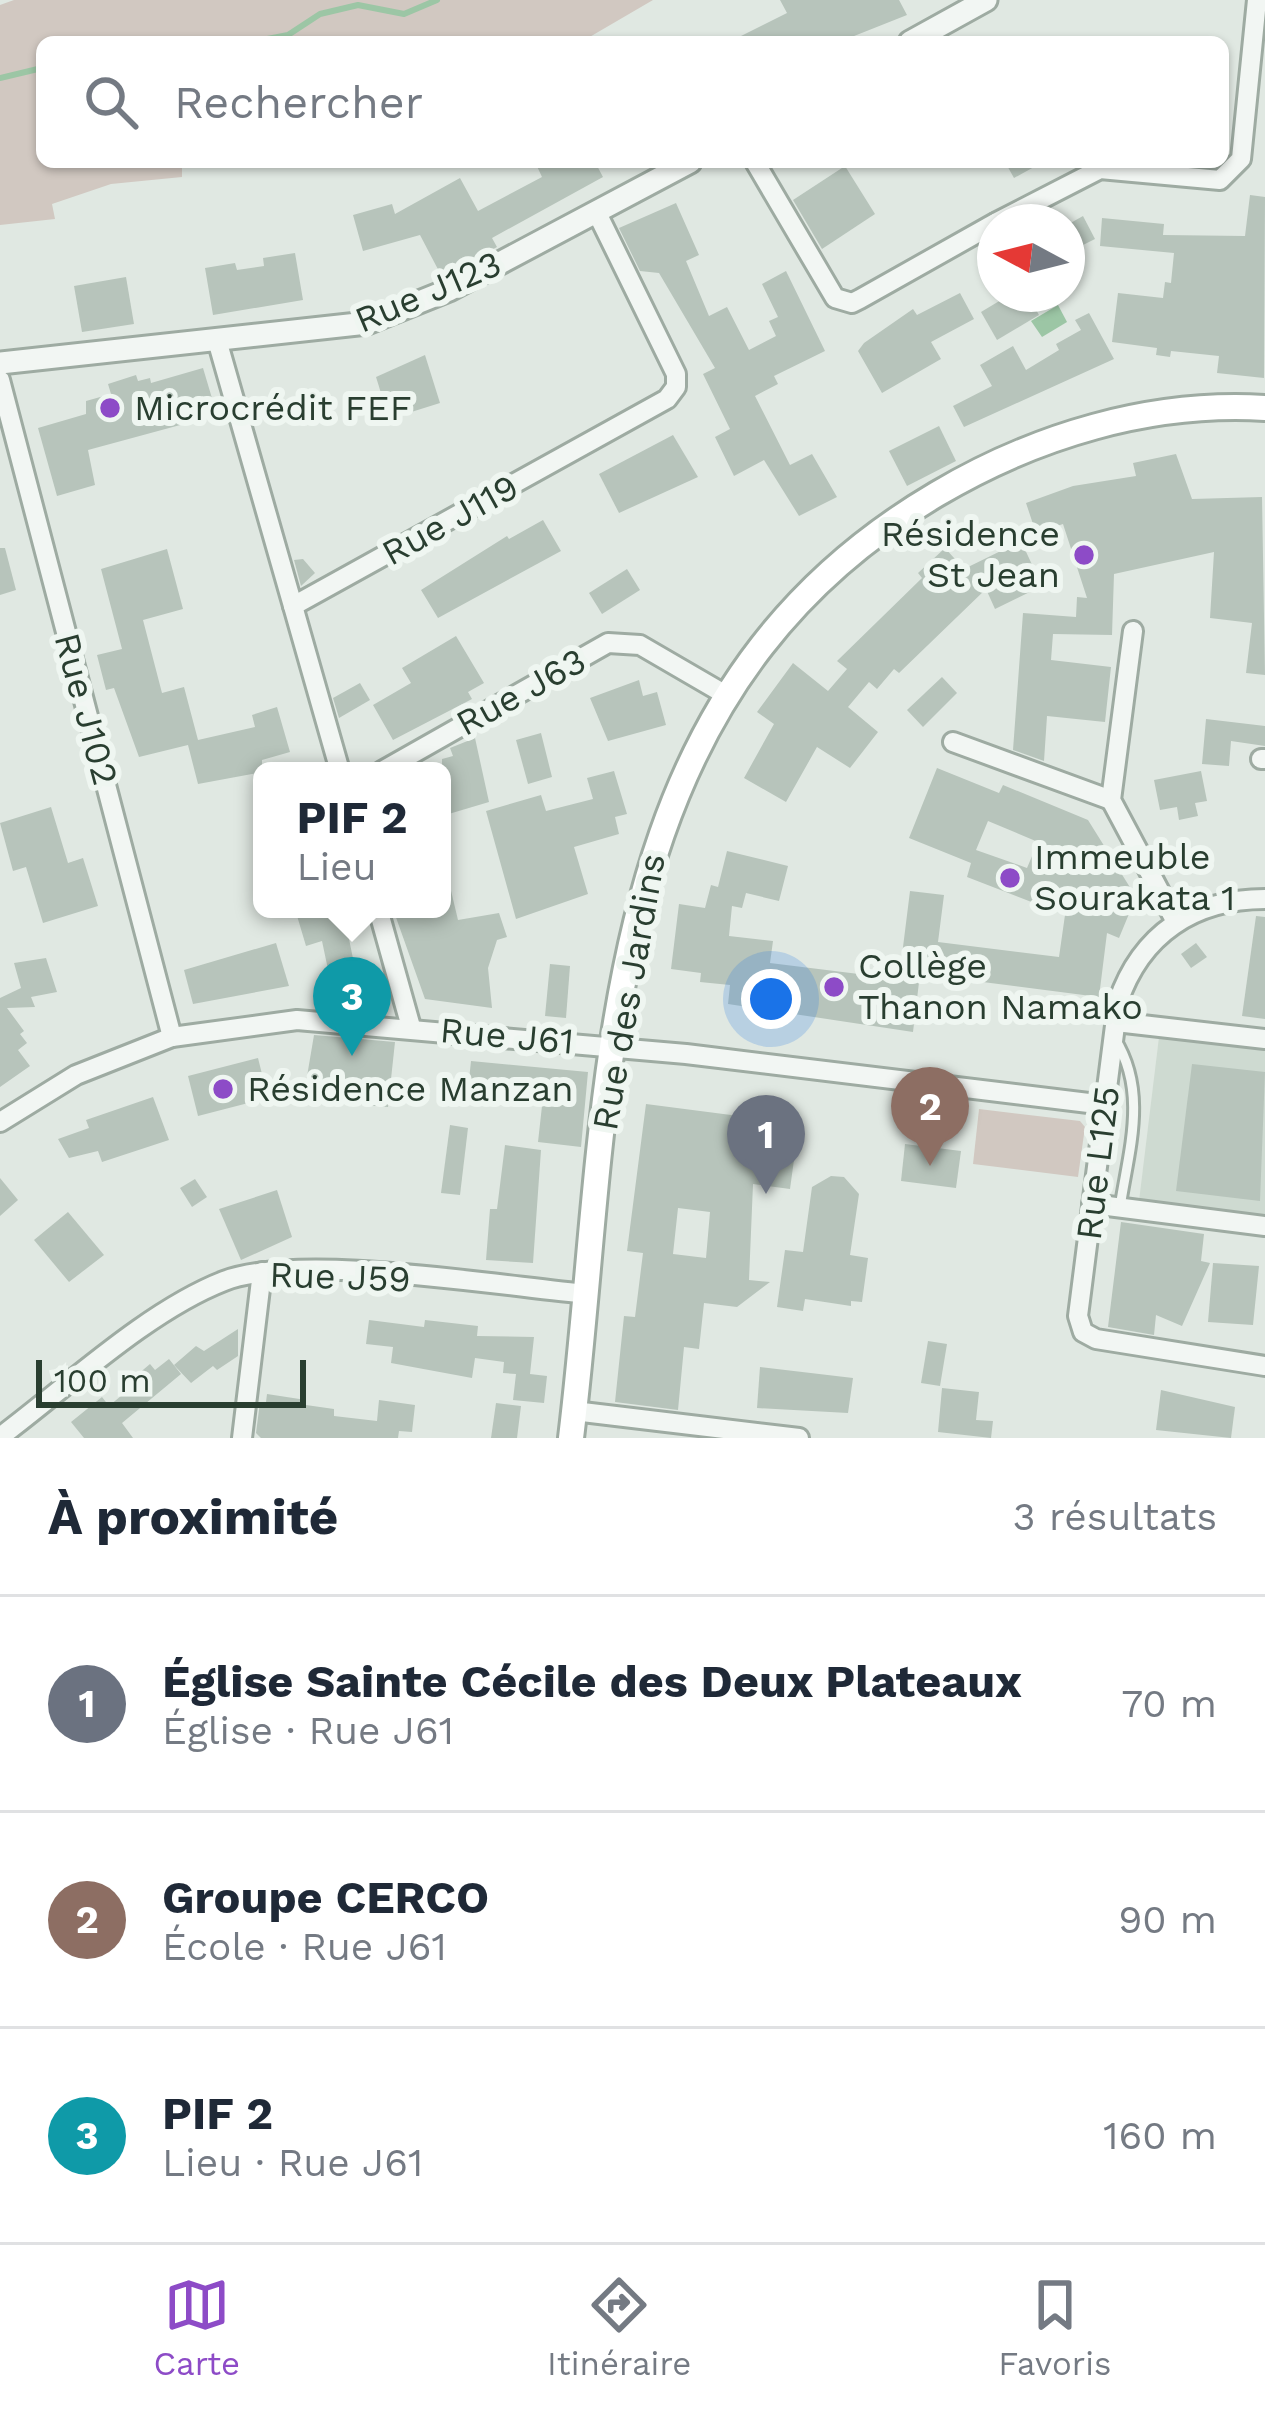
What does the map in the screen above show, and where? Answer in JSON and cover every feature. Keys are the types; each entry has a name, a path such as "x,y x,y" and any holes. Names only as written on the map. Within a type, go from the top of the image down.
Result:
{"main road":[{"name":"Rue des Jardins","path":"571,1438 614,1047 652,854 693,752 726,695 766,640 833,571 905,512 960,480 1078,430 1192,409 1265,407"}],"street":[{"path":"921,36 986,0"},
{"path":"1033,204 1100,169 1220,180 1233,172 1241,159 1257,0"},
{"name":"Rue J123","path":"0,363 346,328 398,313 679,168"},
{"path":"759,168 835,298 843,302 860,299 977,234"},
{"name":"Rue J119","path":"293,606 667,399 676,387 676,374 597,213"},
{"path":"217,340 337,762"},
{"name":"Rue J102","path":"0,380 172,1037"},
{"path":"1133,631 1111,800 1176,922"},
{"name":"Rue J63","path":"398,762 608,643 640,645 726,695"},
{"path":"953,742 1111,800"},
{"name":"Rue L125","path":"1265,899 1215,904 1176,922 1141,955 1126,978 1114,1029 1078,1316 1083,1332 1096,1340 1265,1366"},
{"path":"380,918 410,1027"},
{"name":"Rue J61","path":"0,1122 76,1075 172,1037 297,1020 614,1047 1105,1106"},
{"path":"1114,1029 1265,1039"},
{"path":"1092,1204 1265,1226"},
{"path":"242,1438 262,1271"},
{"name":"Rue J59","path":"0,1437 176,1305 229,1279 262,1271 345,1273 587,1294"},
{"path":"574,1411 799,1438"}],"lane":[{"path":"1114,1029 1132,1066 1136,1098 1120,1207"}],"shaded area":[{"path":"14,0 653,0 591,36 36,36 36,168 182,168 182,177 111,184 52,204 55,219 0,225 0,5"},
{"path":"1046,312 1062,312 1067,322 1042,337 1031,321"},
{"path":"1159,1037 1265,1049 1265,1216 1139,1201"},
{"path":"979,1109 1080,1121 1085,1127 1078,1177 973,1164"}],"building":[{"path":"780,0 899,0 907,15 854,36 741,36 787,13"},
{"path":"538,168 598,168 603,177 492,238 497,247 442,277 420,235 363,251 353,215 392,204 395,214 460,178 478,211 542,177"},
{"path":"846,168 875,214 822,249 793,200"},
{"path":"1008,168 1032,168 1014,178"},
{"path":"1250,195 1265,197 1264,378 1217,373 1219,356 1171,351 1170,357 1156,355 1157,348 1112,342 1118,293 1163,298 1165,282 1171,283 1174,253 1100,246 1102,218 1164,224 1163,235 1245,236"},
{"path":"676,203 699,255 686,261 709,316 727,307 749,350 776,336 769,321 778,317 762,284 786,271 825,351 774,376 778,384 755,396 790,465 812,454 837,497 799,516 764,460 734,476 715,437 730,429 703,374 715,368 659,273 640,271 619,228"},
{"path":"1085,220 1095,239 1085,244"},
{"path":"295,253 303,300 213,315 205,268 235,263 237,270 264,266 263,258"},
{"path":"126,277 134,324 82,332 74,286"},
{"path":"960,293 974,319 931,342 941,359 882,393 858,351 864,343 913,309 917,315"},
{"path":"981,312 1037,312 1039,315 997,340"},
{"path":"1089,313 1114,359 964,427 953,406 992,386 980,365 1013,346 1026,370 1059,350 1056,344 1081,330 1075,320"},
{"path":"425,355 440,403 389,419 376,377"},
{"path":"203,368 217,415 88,450 95,485 57,496 38,428 86,414 86,401 111,394 108,384 136,375 138,381 150,378 151,383"},
{"path":"939,426 956,461 907,486 889,451"},
{"path":"673,435 698,477 619,513 599,474"},
{"path":"1176,454 1192,499 1262,497 1265,675 1246,673 1252,623 1210,618 1214,552 1114,574 1112,635 1053,634 1051,660 1111,667 1105,722 1047,716 1044,761 1013,750 1023,613 1076,617 1077,597 1087,598 1063,524 1036,533 1026,503 1073,486 1136,476 1133,463"},
{"path":"543,520 561,551 438,618 421,590 507,536"},
{"path":"1021,541 1042,586 995,609 986,589 899,673 894,669 877,689 869,682 848,707 878,732 850,768 817,747 786,802 744,778 774,724 757,712 793,663 828,691 847,669 837,661 922,578 918,573 945,548 964,569"},
{"path":"0,548 5,548 16,590 0,595"},
{"path":"167,549 183,609 143,620 162,693 184,687 198,740 255,727 252,715 277,707 290,752 253,762 253,774 198,784 188,745 139,757 114,688 106,690 97,655 122,649 101,569"},
{"path":"303,559 315,573 301,586 294,560"},
{"path":"627,569 640,590 602,614 589,593"},
{"path":"456,636 484,683 468,692 472,699 393,740 373,705 411,683 402,668"},
{"path":"942,677 957,693 923,727 907,710"},
{"path":"639,680 643,696 657,692 666,725 608,741 590,698"},
{"path":"360,683 370,700 339,718 333,698"},
{"path":"1206,719 1265,726 1265,746 1231,741 1229,766 1202,764"},
{"path":"541,733 552,777 528,784 516,740"},
{"path":"475,738 489,802 451,813 451,762 442,762 453,756 450,748"},
{"path":"937,768 999,793 1003,785 1088,820 1136,897 1119,938 1107,933 1099,997 920,974 913,1032 728,1004 730,985 700,982 701,973 671,969 679,904 705,908 711,885 718,887 727,851 788,866 779,901 746,893 742,908 732,906 729,936 773,941 770,963 899,979 910,891 944,895 938,942 1059,957 1065,915 967,877 971,863 909,838","holes":["988,821 1038,842 1027,868 976,850"]},
{"path":"614,771 627,814 615,817 619,834 574,847 588,894 516,919 486,811 541,795 546,811 593,799 587,778"},
{"path":"1201,771 1207,801 1195,803 1198,816 1179,820 1177,807 1160,810 1154,780"},
{"path":"51,807 68,863 83,858 98,906 43,923 26,867 13,871 0,823"},
{"path":"451,891 458,920 499,913 507,937 497,940 488,968 492,1008 425,999 396,918 451,918"},
{"path":"1256,916 1265,917 1265,1019 1242,1016"},
{"path":"298,918 357,918 360,930 348,934 360,993 334,998 322,941 306,946"},
{"path":"276,943 289,986 193,1004 184,970"},
{"path":"1196,943 1207,957 1191,968 1181,954"},
{"path":"46,958 57,992 31,997 35,1007 7,1008 24,1031 20,1034 27,1043 18,1050 30,1066 0,1087 0,998 21,988 14,963"},
{"path":"550,964 570,966 566,1018 545,1016"},
{"path":"314,1035 395,1042 388,1107 303,1100"},
{"path":"258,1058 268,1098 198,1116 188,1076"},
{"path":"471,1061 588,1072 581,1147 538,1142 542,1106 467,1099"},
{"path":"1192,1064 1265,1072 1260,1201 1176,1191"},
{"path":"153,1097 169,1140 102,1162 98,1151 69,1158 58,1139 89,1128 86,1120"},
{"path":"646,1104 762,1119 760,1134 797,1138 790,1189 753,1184 749,1280 770,1282 737,1307 704,1303 699,1349 684,1347 678,1410 615,1402 624,1316 635,1317 643,1253 627,1251","holes":["678,1208 710,1212 706,1258 673,1254"]},
{"path":"450,1125 468,1128 460,1195 441,1193"},
{"path":"905,1144 961,1151 956,1188 901,1181"},
{"path":"505,1145 541,1150 533,1263 486,1260 490,1209 497,1209"},
{"path":"831,1176 844,1177 859,1194 850,1255 868,1258 862,1302 851,1301 851,1306 805,1299 803,1311 777,1307 785,1250 803,1252 812,1187"},
{"path":"0,1178 18,1200 0,1216"},
{"path":"195,1179 207,1197 192,1207 180,1188"},
{"path":"277,1190 292,1237 241,1260 219,1209"},
{"path":"68,1212 104,1255 69,1282 34,1240"},
{"path":"1121,1222 1204,1234 1201,1261 1210,1263 1182,1326 1156,1315 1154,1335 1108,1327"},
{"path":"1213,1263 1259,1266 1253,1325 1208,1322"},
{"path":"369,1320 424,1327 425,1320 478,1326 477,1336 534,1337 530,1374 547,1376 544,1403 513,1400 516,1374 503,1373 504,1362 475,1358 472,1378 391,1363 393,1347 366,1344"},
{"path":"238,1329 238,1356 217,1370 213,1366 191,1383 174,1365 196,1346 204,1351"},
{"path":"928,1341 947,1344 940,1386 921,1383"},
{"path":"169,1359 181,1374 122,1423 133,1438 84,1438 71,1422 102,1397 109,1406 140,1380 137,1375 150,1364 155,1370"},
{"path":"760,1367 853,1378 848,1413 757,1408"},
{"path":"942,1388 979,1392 976,1420 993,1421 991,1438 938,1432"},
{"path":"1161,1390 1235,1407 1231,1438 1156,1430"},
{"path":"267,1394 334,1409 334,1416 377,1421 379,1400 415,1405 412,1432 399,1431 398,1438 261,1438 256,1433 260,1402 266,1402"},
{"path":"496,1403 521,1406 517,1438 491,1438"}],"waterway":[{"path":"283,36 320,14 358,5 404,14 437,0"},
{"path":"0,78 36,69"}],"place":[{"name":"Microcrédit FEF","path":"110,408"},
{"name":"Résidence St Jean","path":"1084,555"},
{"name":"Immeuble Sourakata 1","path":"1010,878"},
{"name":"Collège Thanon Namako","path":"834,987"},
{"name":"PIF 2","path":"352,1056"},
{"name":"Résidence Manzan","path":"223,1089"},
{"name":"Groupe CERCO","path":"930,1166"},
{"name":"Église Sainte Cécile des Deux Plateaux","path":"766,1194"}]}
